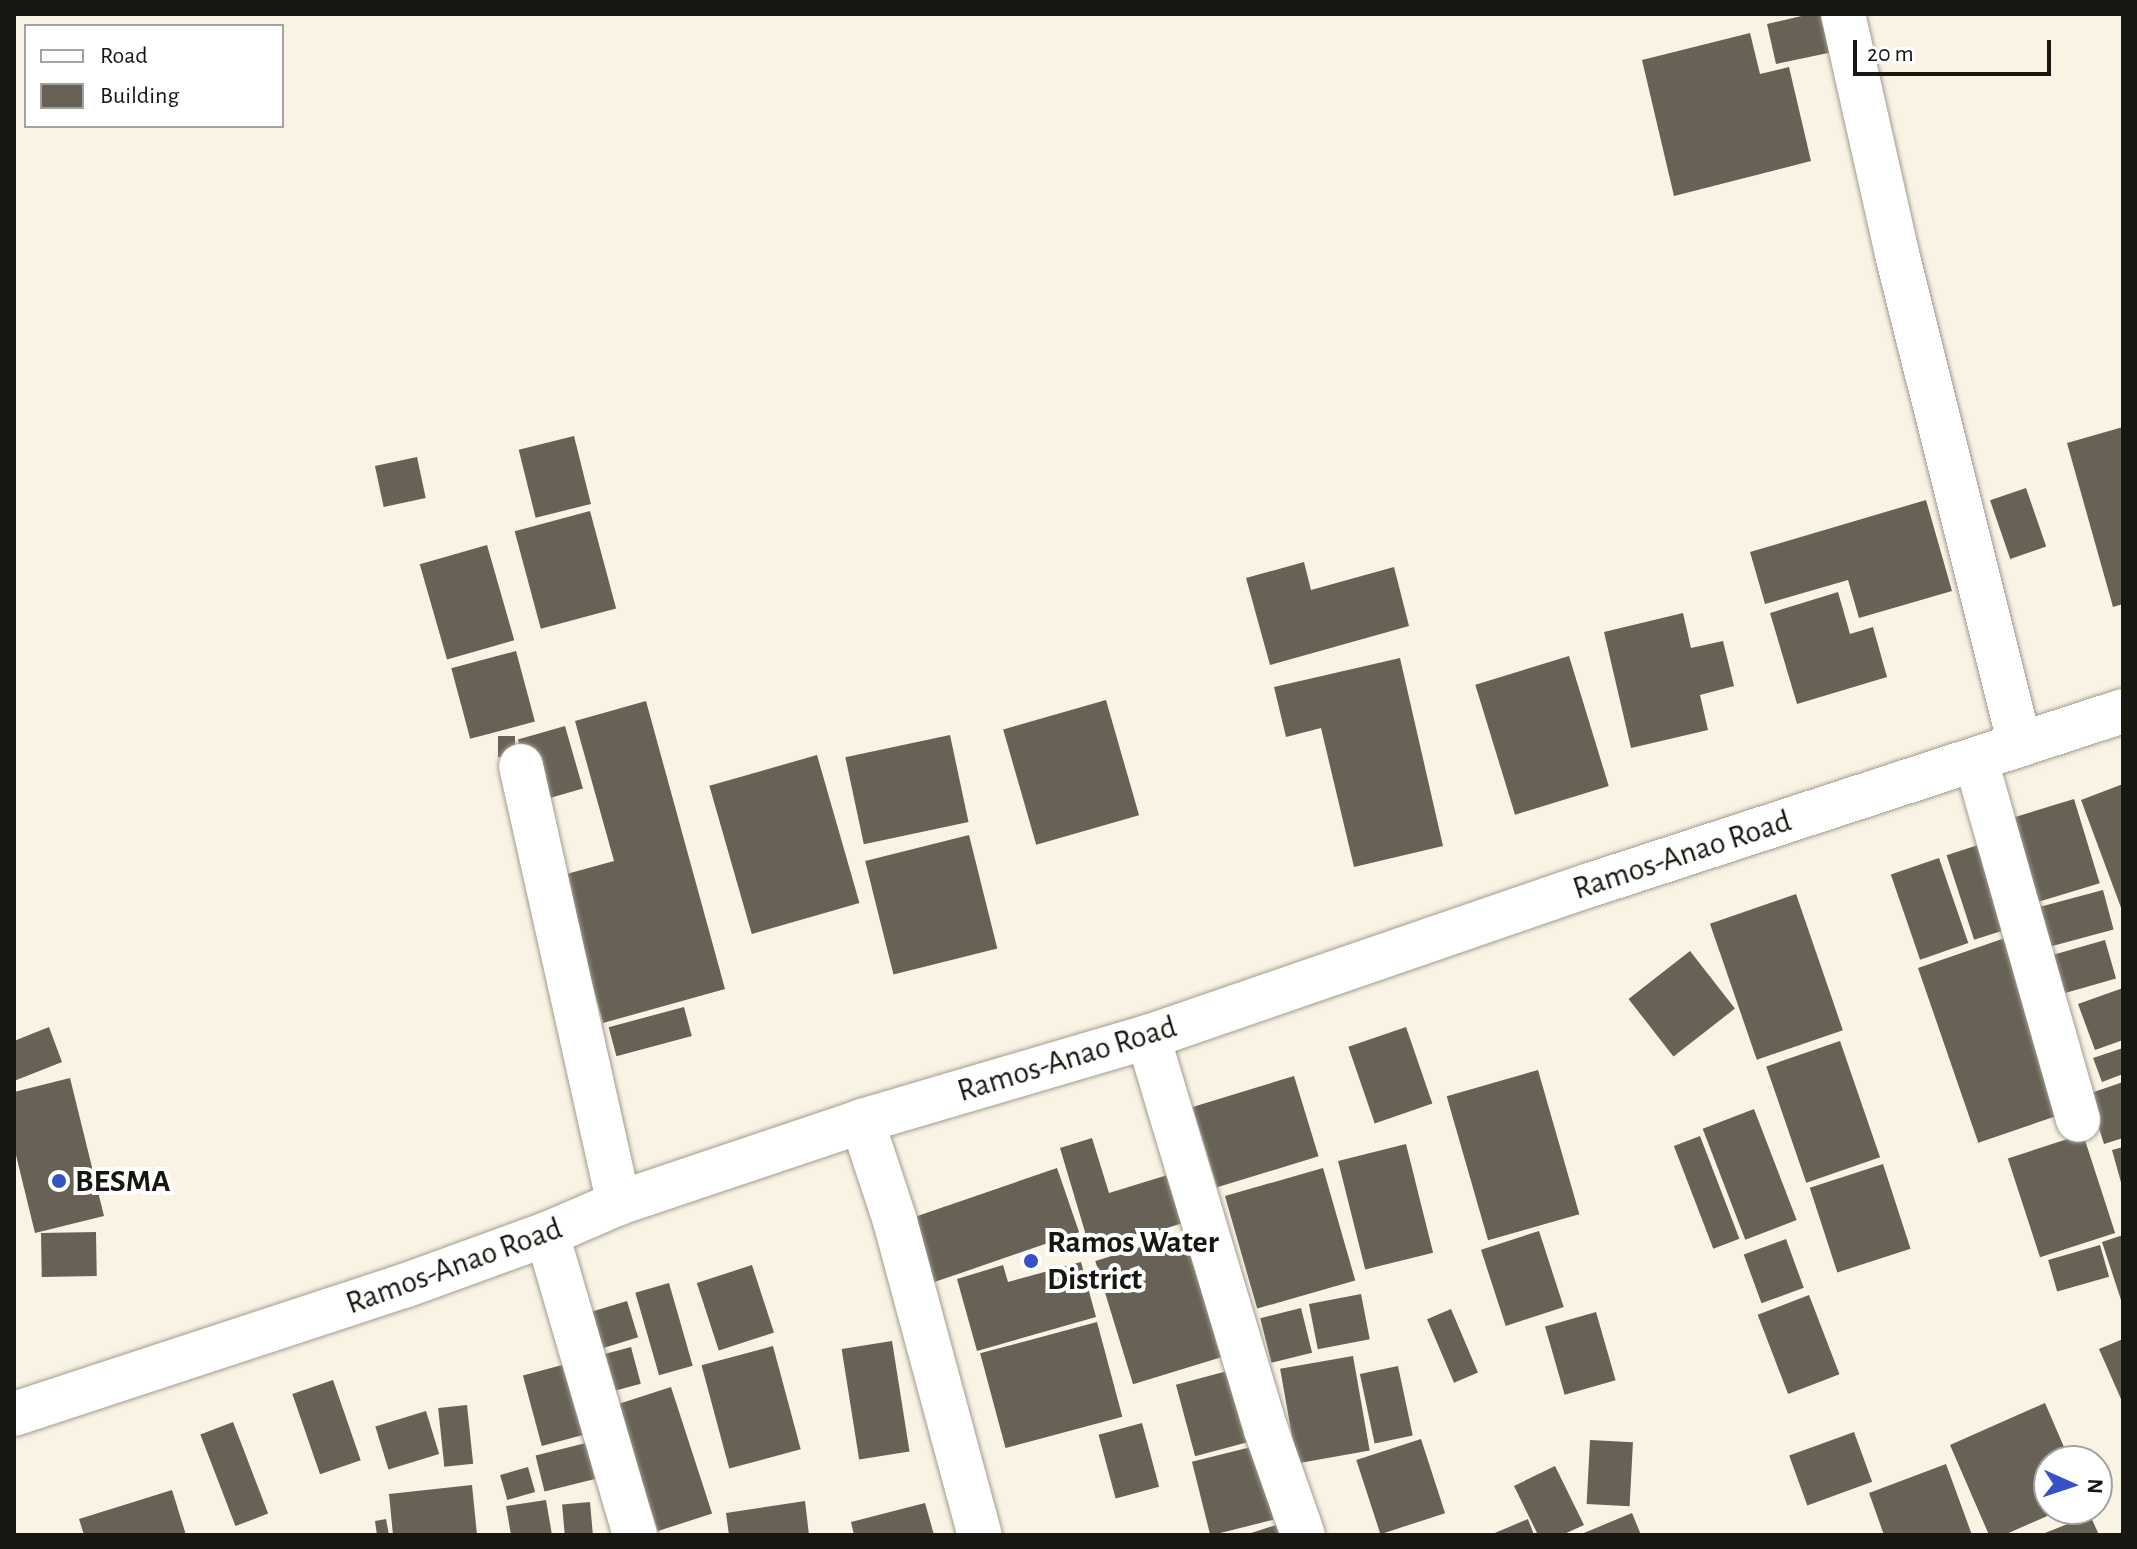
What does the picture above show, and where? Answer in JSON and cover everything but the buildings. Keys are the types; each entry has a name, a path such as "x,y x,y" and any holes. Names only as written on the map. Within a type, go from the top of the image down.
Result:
{"main road":[{"path":"1843,14 1897,254 2020,745"},
{"name":"Ramos-Anao Road","path":"14,1414 404,1286 547,1234 619,1203 862,1121 1148,1037 1590,885 2123,711"},
{"path":"1976,761 2078,1120"},
{"path":"521,766 619,1203"},
{"path":"1148,1037 1266,1430 1303,1535"},
{"path":"862,1121 895,1221 980,1535"},
{"path":"547,1234 635,1535"}],"place":[{"name":"BESMA","path":"59,1181"},
{"name":"Ramos Water District","path":"1031,1261"}]}
